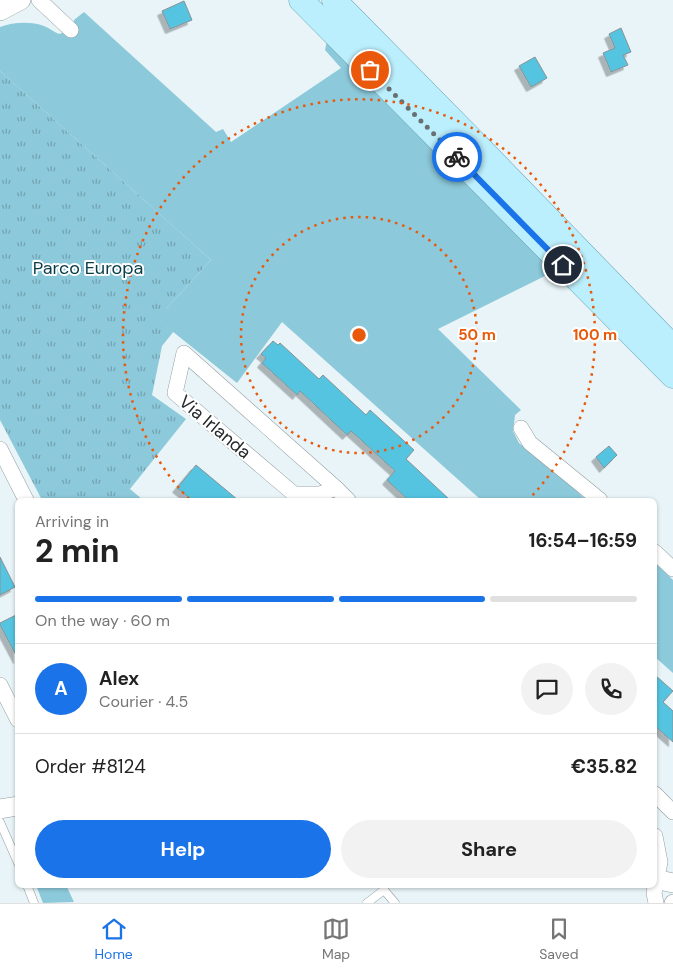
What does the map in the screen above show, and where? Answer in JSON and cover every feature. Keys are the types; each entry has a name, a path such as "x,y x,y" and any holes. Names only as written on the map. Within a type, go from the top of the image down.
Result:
{"main road":[{"path":"301,0 673,376"},
{"path":"334,0 673,347"}],"street":[{"path":"0,11 21,0"},
{"path":"40,0 71,30"},
{"name":"Via Irlanda","path":"336,488 320,494 294,494 175,393 184,353 336,488 346,498"},
{"path":"521,428 530,443 598,498"},
{"path":"0,449 25,498"},
{"path":"657,554 673,569"},
{"path":"0,685 15,714"},
{"path":"657,796 673,812"},
{"path":"0,809 15,806"},
{"path":"656,903 654,893 662,880 657,846"}],"lane":[{"path":"0,822 15,856"},
{"path":"28,888 34,903"},
{"path":"366,903 383,888"},
{"path":"385,888 395,903"}],"green space":[{"path":"84,12 216,132 223,129 231,142 341,68 325,50 328,36 558,266 547,275 438,329 521,410 515,415 513,431 519,443 558,473 584,498 479,498 282,322 237,383 167,327 167,308 211,260 0,71 0,27 16,23 33,23 44,26 59,34 72,34 74,20"},
{"name":"Parco Europa","path":"0,71 211,260 167,308 167,327 174,331 162,346 152,395 186,419 130,489 141,498 41,498 0,420"},
{"path":"657,564 673,580 673,673 657,659"},
{"path":"37,888 67,888 74,902 43,903"}],"building":[{"path":"184,1 192,20 170,29 162,11"},
{"path":"621,28 631,52 623,55 628,65 611,72 603,53 615,48 609,34"},
{"path":"535,57 547,78 531,87 519,66"},
{"path":"273,341 278,345 280,343 319,379 323,375 366,415 370,410 414,450 406,459 448,498 406,498 387,480 395,471 351,431 347,435 300,391 297,395 262,363 266,358 261,354"},
{"path":"609,446 617,455 604,468 596,457"},
{"path":"196,465 236,498 190,498 177,488"},
{"path":"0,557 15,587 0,595"},
{"path":"15,616 15,653 0,625 0,623"},
{"path":"657,677 673,691 663,702 673,711 673,742 657,728"}],"way so far":[{"path":"370,70 457,157"}],"route":[{"path":"457,157 563,265"}]}
